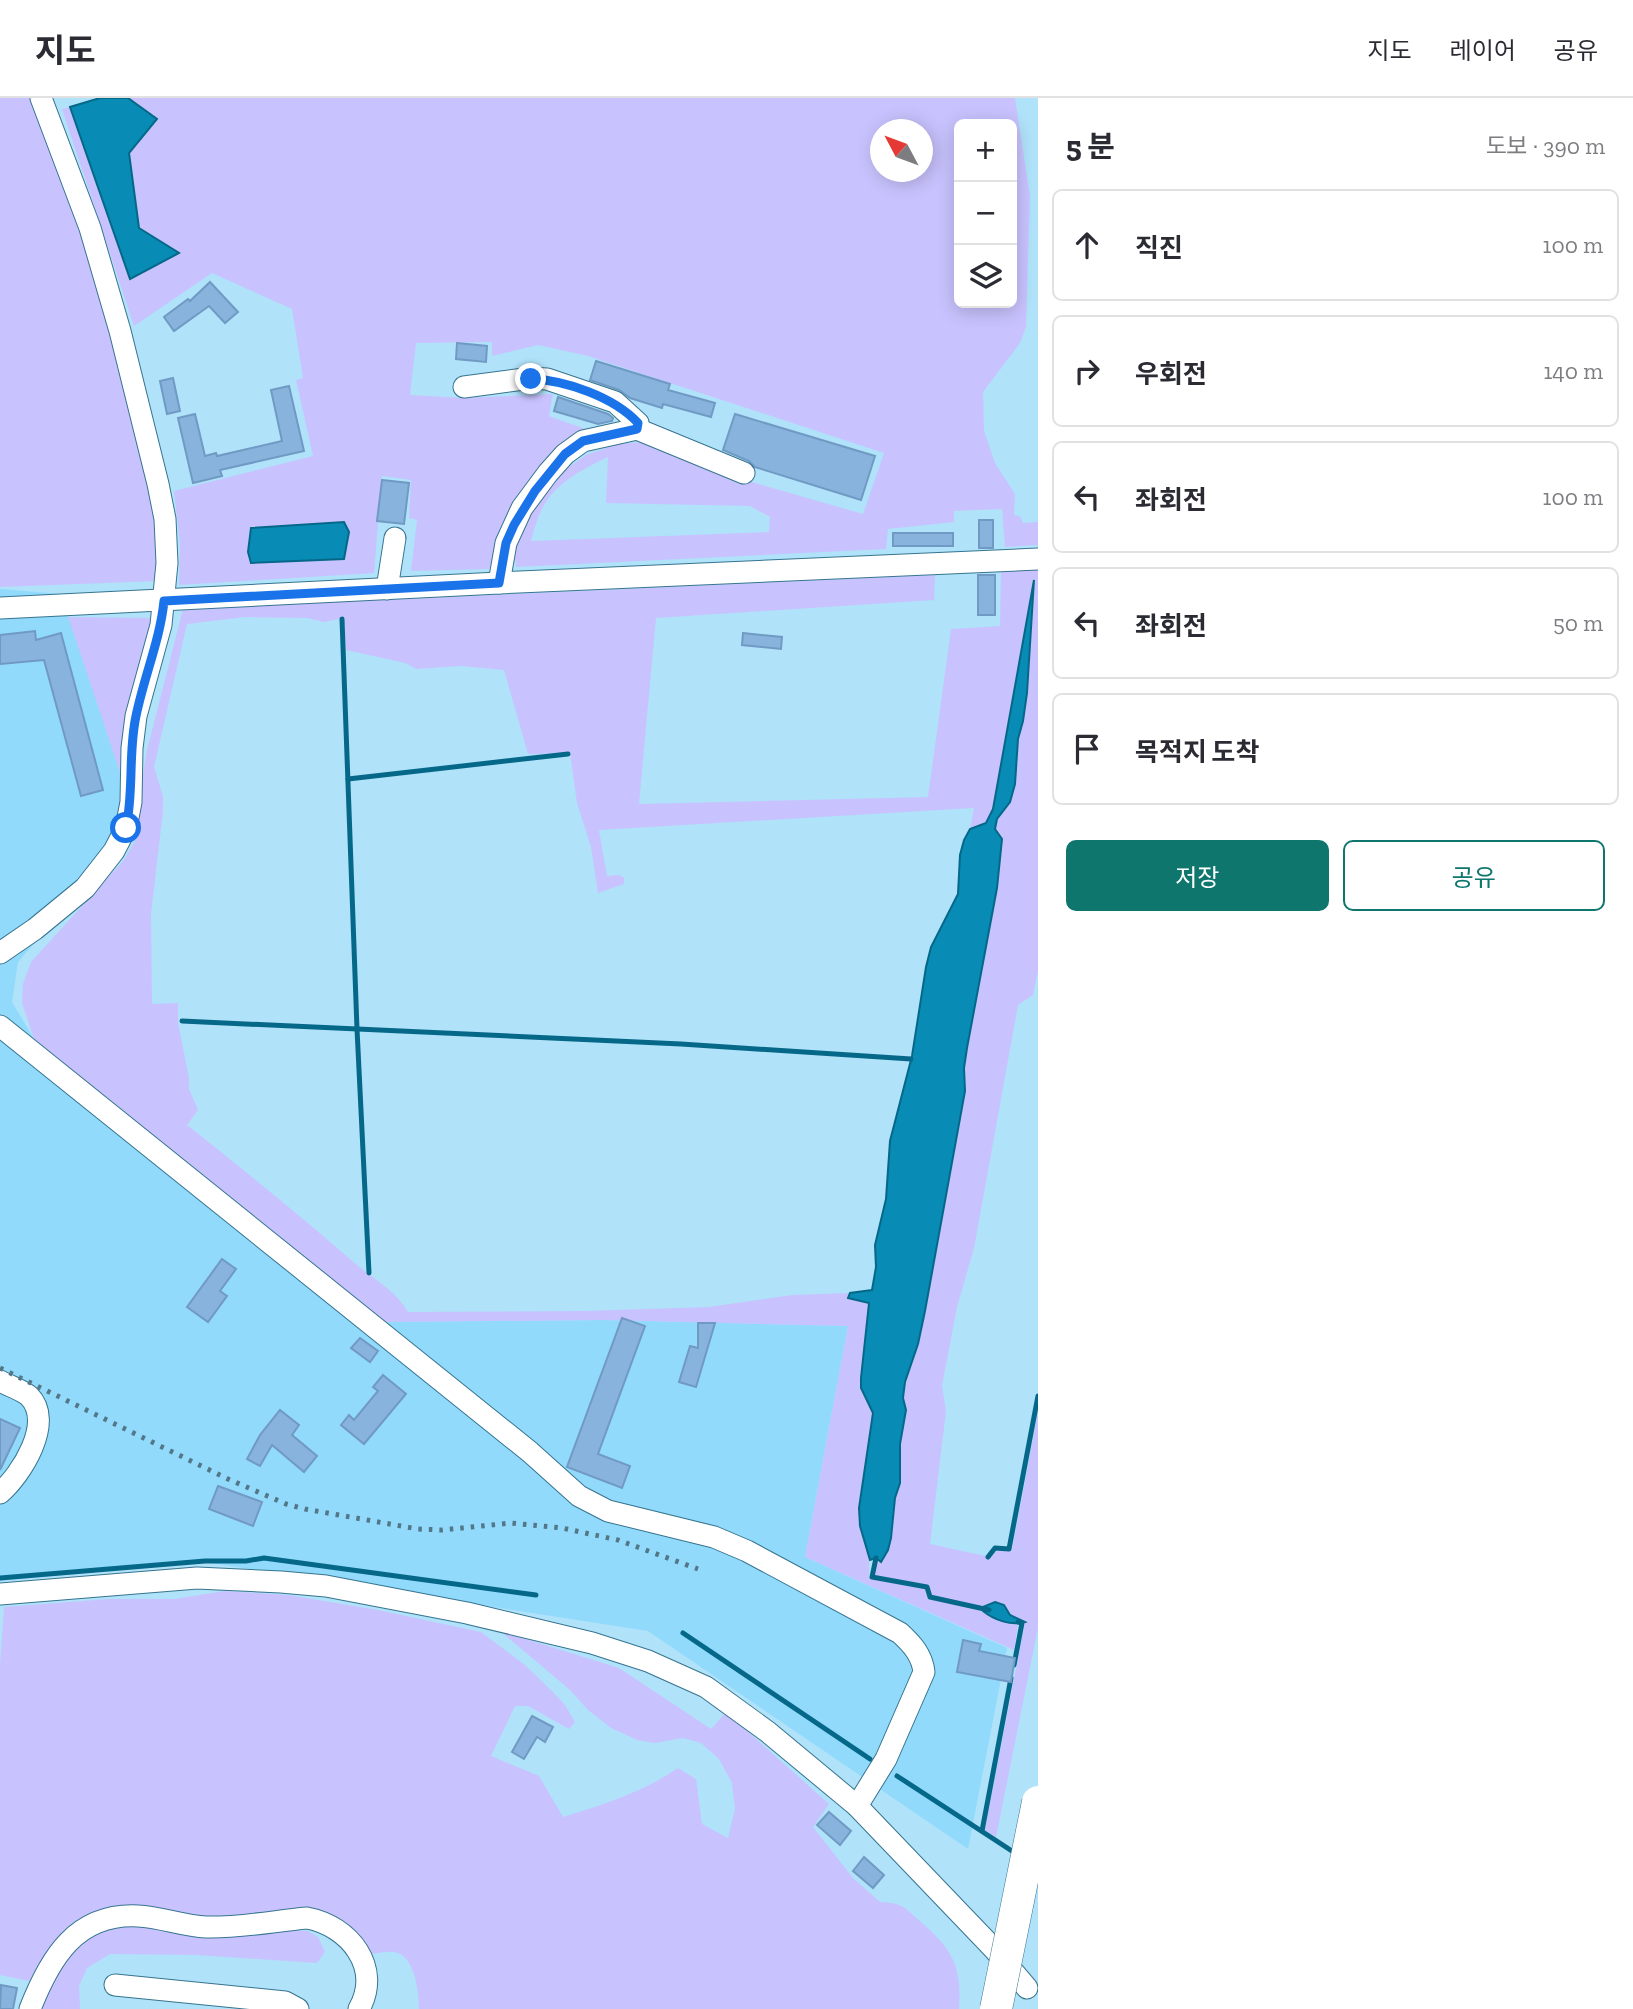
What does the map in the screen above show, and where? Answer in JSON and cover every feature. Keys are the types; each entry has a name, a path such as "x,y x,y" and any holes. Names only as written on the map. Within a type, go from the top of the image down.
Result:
{"highway":[{"path":"997,2009 1038,1802"}],"street":[{"path":"0,953 35,929 85,888 114,851 126,828 131,802 132,748 136,716 161,625 167,563 165,519 143,418 90,228 41,98"},
{"path":"464,387 547,379 615,402 638,423 637,429"},
{"path":"499,583 506,543 522,508 556,464 583,441 637,429 744,472"},
{"path":"387,589 395,538"},
{"path":"0,608 1038,559"},
{"path":"0,1026 530,1452 579,1496 608,1511 714,1537 747,1551 900,1633 910,1642 923,1662 924,1672 886,1759 857,1806"},
{"path":"0,1381 28,1395 35,1404 38,1417 37,1434 28,1457 19,1474 0,1493"},
{"path":"0,1594 197,1578 282,1581 326,1586 467,1613 562,1636 648,1661 706,1687 768,1732 857,1806 994,1949 1033,1984 997,2009"},
{"path":"30,2009 41,1982 64,1944 80,1931 117,1916 139,1916 206,1927 307,1918 317,1920 337,1930 359,1953 366,1969 368,1983 359,2009"},
{"path":"115,1985 285,2002 298,2009"}],"shaded area":[{"path":"0,98 36,98 117,340 157,525 158,581 0,587"},
{"path":"100,98 128,98 157,119 129,153 139,228 179,253 130,279 70,107"},
{"path":"128,98 1015,98 1030,196 1026,327 1020,343 983,392 984,431 995,463 1015,494 1014,515 1020,516 1023,523 1038,522 1038,545 1005,547 1002,509 954,511 954,522 888,529 886,549 516,567 514,549 520,530 553,478 586,455 618,444 641,442 745,480 863,514 884,453 588,356 538,345 492,356 492,342 416,343 410,395 464,398 553,394 549,416 588,430 499,539 489,569 411,571 417,520 409,518 411,480 382,476 374,573 179,585 180,544 174,491 313,456 296,380 303,378 292,309 212,273 134,326 62,109 70,107 130,279 139,228 129,153 156,119","holes":["608,457 606,503 750,506 770,517 769,532 531,541 540,513 554,492 580,472"]},
{"path":"344,522 349,532 344,559 251,563 248,552 251,528"},
{"path":"1038,568 1038,971 1033,995 1018,1005 974,1248 957,1307 942,1386 946,1411 930,1544 990,1557 997,1551 1012,1550 1038,1412 1038,1628 996,1837 985,1830 1025,1622 1010,1615 1009,1611 995,1602 983,1607 970,1606 931,1595 928,1585 874,1575 878,1559 882,1561 888,1550 895,1498 900,1483 900,1444 906,1410 903,1398 905,1382 918,1344 925,1311 965,1091 967,1048 997,888 1002,839 995,829 1018,762 1033,588 993,809 986,823 970,829 974,808 599,830 607,876 619,875 624,878 624,884 598,893 591,847 577,803 570,753 528,754 504,670 461,666 416,669 405,663 346,650 344,618 324,622 307,618 245,617 187,624 154,767 163,796 163,811 151,914 152,1004 178,1003 178,1023 189,1089 198,1110 187,1125 385,1286 408,1312 709,1307 792,1295 850,1293 848,1298 869,1302 861,1388 873,1413 859,1508 864,1539 869,1550 869,1577 926,1589 928,1598 983,1611 997,1620 1018,1624 1014,1650 805,1557 848,1326 604,1320 385,1322 113,1106 34,1039 22,1003 23,984 31,962 124,860 136,839 138,805 147,750 183,609 935,575 934,600 656,618 639,804 928,797 951,629 1000,626 1001,569"},
{"path":"1034,580 1027,693 1018,739 1015,784 1010,802 997,819 995,829 1002,839 997,888 967,1048 965,1091 925,1311 918,1344 905,1382 903,1398 906,1410 900,1444 900,1483 895,1498 891,1538 881,1562 876,1558 870,1560 860,1526 859,1508 873,1413 861,1388 869,1303 848,1298 850,1293 872,1290 876,1267 875,1245 886,1199 890,1141 912,1056 926,967 931,947 958,894 960,855 964,840 970,829 986,823 993,809"},
{"path":"0,589 61,594 132,808 44,932 18,962 12,1002 34,1039 113,1106 385,1322 604,1320 848,1326 805,1557 1007,1648 968,1849 648,1631 204,1562 0,1581"},
{"path":"68,617 155,618 132,808"},
{"path":"225,1591 288,1595 378,1610 481,1632 525,1665 565,1705 575,1722 569,1729 528,1706 515,1706 491,1756 539,1776 563,1817 637,1791 678,1768 696,1779 702,1824 728,1838 735,1809 732,1783 719,1759 701,1743 683,1738 655,1743 637,1740 611,1728 500,1631 619,1668 711,1729 726,1712 829,1804 813,1827 853,1878 880,1902 899,1905 908,1910 941,1942 957,1970 959,2009 419,2009 415,1977 404,1956 391,1952 370,1954 353,1933 114,1909 35,1982 0,1975 0,1664 4,1607 109,1599 174,1599"},
{"path":"995,1602 1004,1605 1010,1615 1025,1622 1003,1621 983,1611 983,1607"},
{"path":"121,1923 308,1931 318,1937 325,1952 317,1963 196,1955 110,1954 87,1968 79,1986 80,2009 37,2009 76,1943"}],"building":[{"path":"210,282 238,312 225,323 209,306 174,331 164,317 188,299 190,301"},
{"path":"457,343 487,346 486,362 456,359"},
{"path":"596,361 670,384 668,390 715,403 711,417 663,404 662,408 630,398 619,390 590,380"},
{"path":"173,378 180,411 167,414 160,381"},
{"path":"289,386 304,451 220,470 222,476 193,483 178,418 195,414 205,456 216,453 217,456 282,441 271,390"},
{"path":"558,397 608,414 613,418 612,421 598,424 554,411"},
{"path":"735,414 875,456 861,500 755,467 749,461 723,450"},
{"path":"382,480 409,483 404,524 377,521"},
{"path":"979,520 993,520 993,548 979,548"},
{"path":"893,533 953,533 953,546 893,546"},
{"path":"978,575 995,575 995,615 978,615"},
{"path":"35,631 36,640 61,633 103,790 81,796 44,660 0,664 0,635"},
{"path":"743,633 782,637 781,649 742,645"},
{"path":"222,1259 236,1269 220,1291 227,1296 208,1322 187,1307"},
{"path":"622,1318 645,1326 598,1454 630,1466 622,1488 567,1467"},
{"path":"698,1323 715,1323 696,1387 679,1382 690,1346 698,1348"},
{"path":"360,1338 378,1351 370,1362 351,1348"},
{"path":"383,1375 406,1394 364,1444 341,1425 349,1415 354,1420 378,1391 373,1387"},
{"path":"280,1410 299,1425 292,1435 317,1456 304,1472 272,1445 260,1466 247,1459 260,1435"},
{"path":"0,1419 20,1428 0,1470"},
{"path":"218,1486 262,1502 253,1526 209,1509"},
{"path":"963,1640 981,1644 979,1651 1015,1658 1011,1682 957,1672"},
{"path":"532,1716 553,1727 545,1742 537,1737 524,1759 512,1752"},
{"path":"829,1812 851,1831 840,1845 817,1825"},
{"path":"864,1857 884,1875 873,1888 853,1871"},
{"path":"1,1985 17,1988 13,2009 0,2009"}],"waterway":[{"path":"342,619 369,1273"},
{"path":"348,779 568,754"},
{"path":"182,1021 681,1044 911,1059"},
{"path":"988,1557 995,1548 1009,1549 1038,1396"},
{"path":"0,1578 264,1558 536,1595"},
{"path":"876,1558 872,1577 927,1587 930,1597 989,1610"},
{"path":"1014,1665 1022,1623 1018,1622"},
{"path":"683,1633 870,1759"},
{"path":"982,1831 1011,1678"},
{"path":"897,1776 1018,1855"}],"railway":[{"path":"0,1368 228,1479 286,1504 418,1529 442,1530 511,1523 562,1528 618,1540 698,1569"}],"route":[{"path":"126,828 131,802 132,748 136,716 161,625 164,601 499,583 506,543 514,525 522,508 548,473 565,454 583,441 637,429 638,423 615,402 547,379 531,379"}]}
